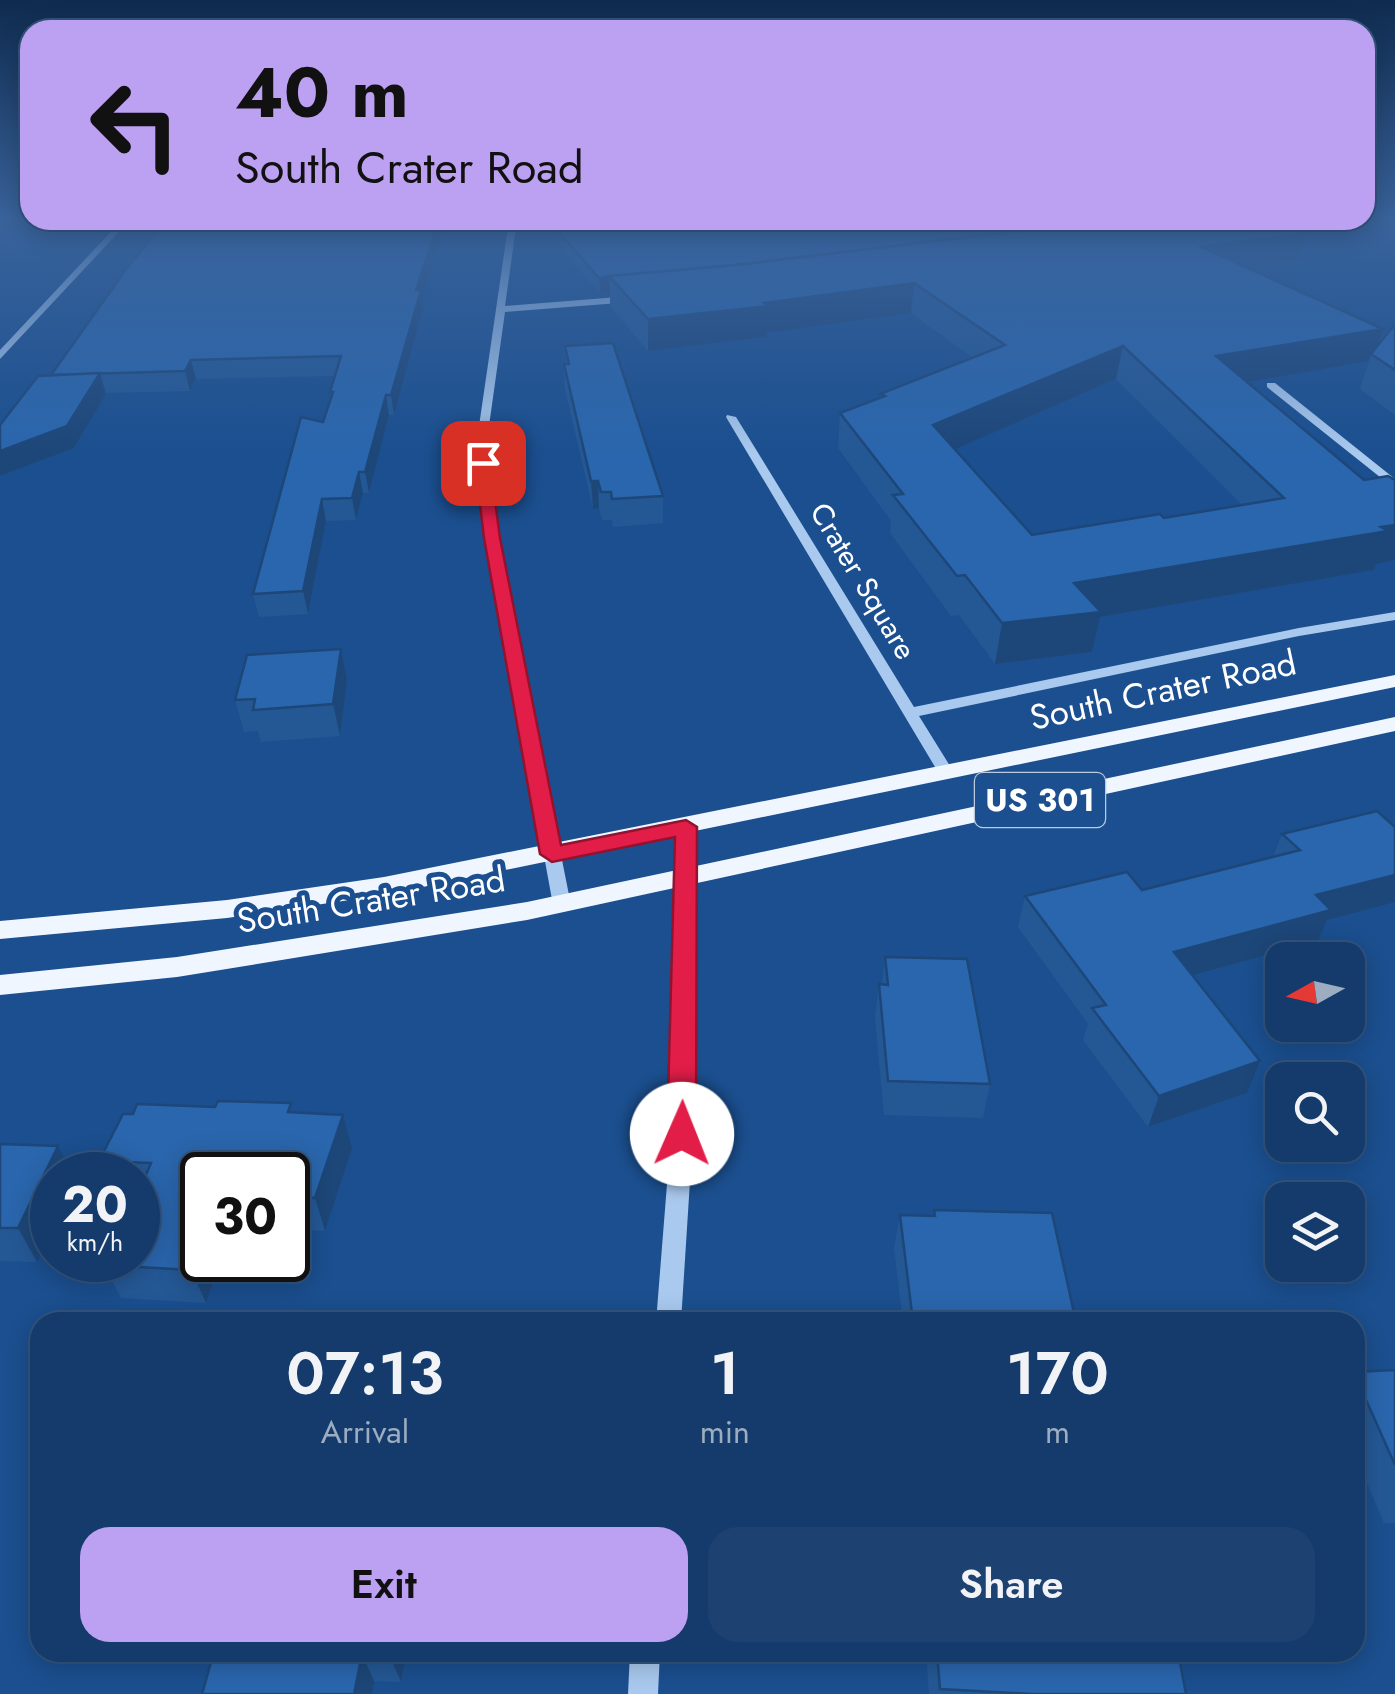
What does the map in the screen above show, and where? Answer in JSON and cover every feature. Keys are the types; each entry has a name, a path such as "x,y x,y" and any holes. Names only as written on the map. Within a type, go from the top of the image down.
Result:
{"main road":[{"name":"South Crater Road","path":"0,930 227,908 384,886 1395,681"},
{"name":"South Crater Road","path":"0,985 110,977 314,951 562,906 1395,724"}],"street":[{"path":"0,356 56,296"},
{"path":"504,296 493,357 483,463 492,538 562,906"},
{"path":"503,309 639,298"},
{"path":"1271,384 1395,485"},
{"name":"Crater Square","path":"731,417 947,774"},
{"path":"910,713 1299,632 1395,616"},
{"path":"669,1312 682,1134 686,827"},
{"path":"642,1694 645,1662"}],"building":[{"path":"107,296 419,296 365,472 359,472 352,498 322,499 303,591 253,594 301,417 323,422 341,356 191,360 185,371 51,375"},
{"path":"627,296 816,296 764,303 768,306 648,319"},
{"path":"933,296 1310,296 1383,329 1216,356 1364,480 1388,476 1395,480 1395,525 1381,527 1388,531 1074,583 1101,612 1002,623 965,575 957,576 893,495 903,494 840,413 1005,345","holes":["1123,346 1284,498 1164,518 1160,514 1032,535 933,425"]},
{"path":"1395,324 1395,370 1371,354"},
{"path":"613,343 663,496 612,499 611,492 601,492 598,481 591,481 564,364 569,364 565,346"},
{"path":"100,373 67,426 0,451 0,425 38,376"},
{"path":"341,649 333,704 253,710 255,699 235,700 247,655"},
{"path":"1377,811 1395,827 1395,875 1316,895 1331,910 1174,952 1260,1061 1159,1096 1092,1008 1106,1005 1025,896 1127,872 1142,890 1300,850 1282,834"},
{"path":"885,957 967,959 990,1084 888,1081 879,984 888,985"},
{"path":"218,1101 291,1103 288,1112 343,1115 315,1198 310,1198 310,1152 180,1152 180,1269 160,1268 160,1152 104,1152 123,1114 133,1114 137,1104 215,1107"},
{"path":"0,1144 58,1146 55,1152 30,1152 30,1203 18,1228 0,1228"},
{"path":"934,1210 1052,1213 1074,1312 912,1312 900,1215 935,1216"},
{"path":"1395,1370 1395,1465 1365,1398 1365,1372"},
{"path":"211,1662 360,1662 354,1694 202,1694"},
{"path":"938,1662 1180,1662 1186,1694 1033,1694 940,1689"}],"route":[{"path":"483,463 492,538 552,854 686,827 682,1134"}]}
